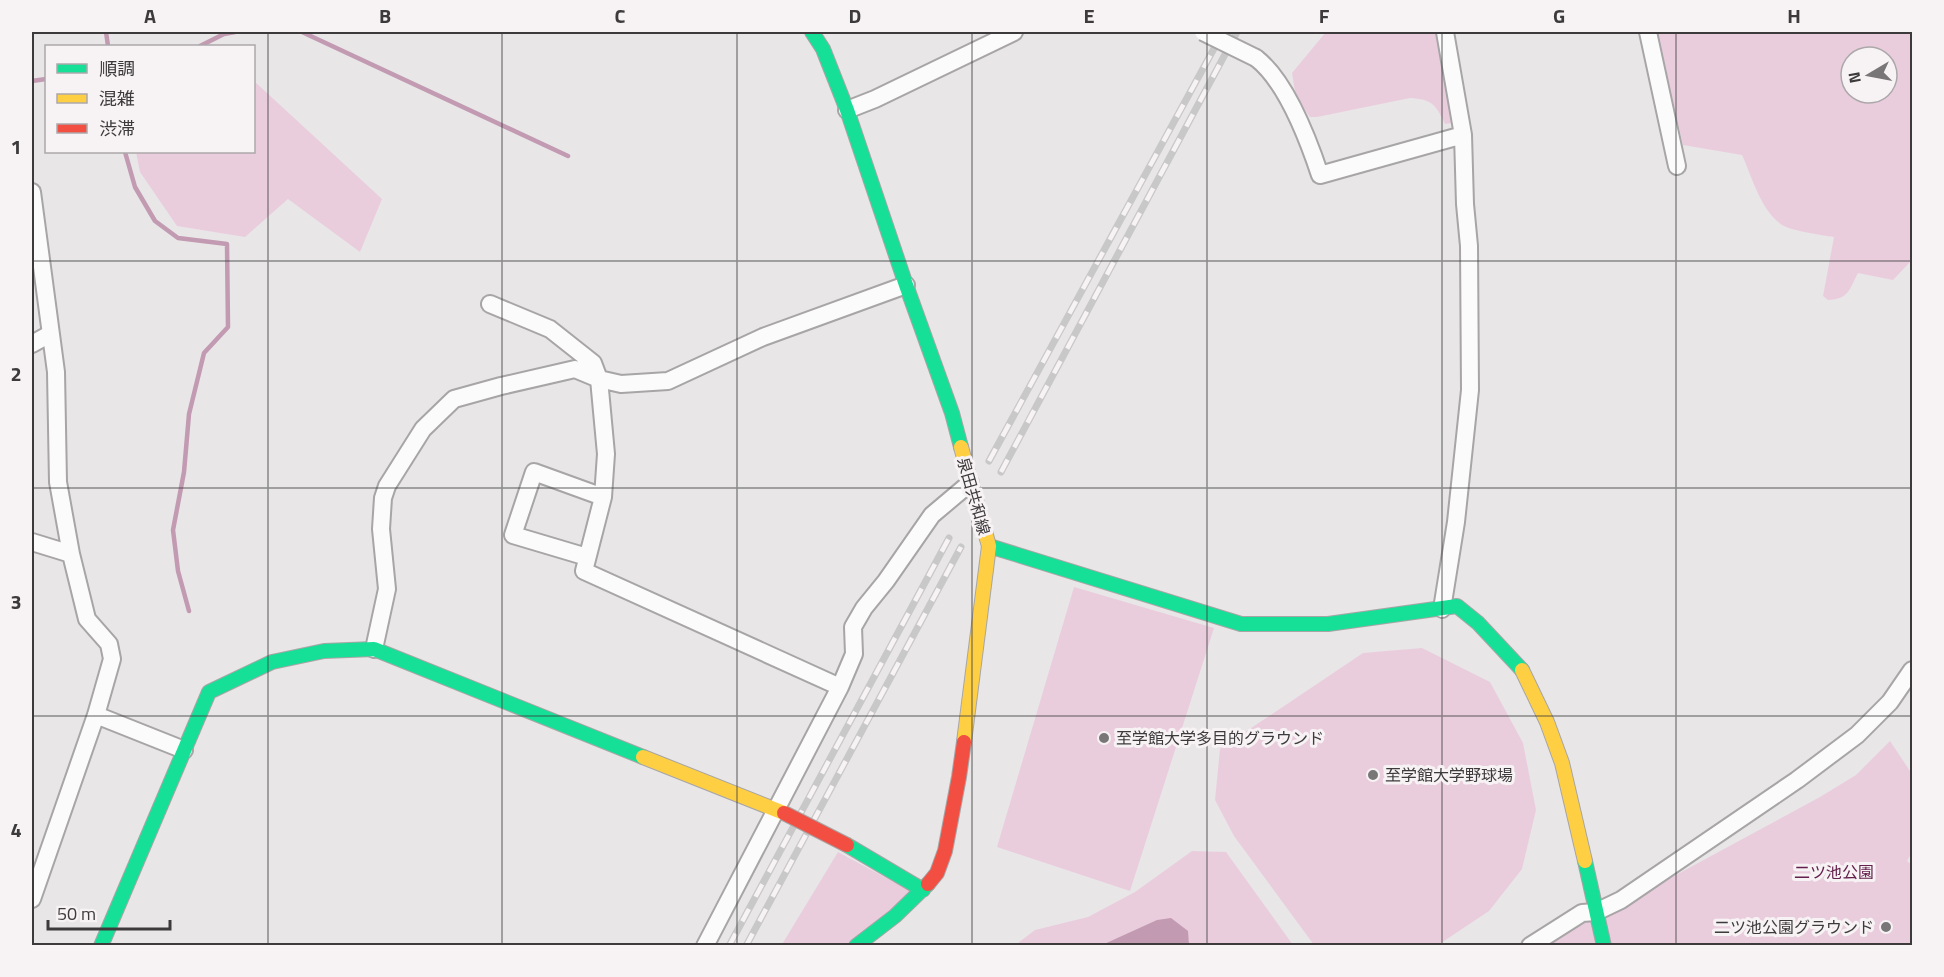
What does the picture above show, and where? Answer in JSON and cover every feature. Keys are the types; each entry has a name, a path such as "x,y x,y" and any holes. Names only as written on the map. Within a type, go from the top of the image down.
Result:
{"street":[{"name":"泉田共和線","path":"812,32 823,49 847,110 952,413 989,546 959,777 945,851 937,873 923,890 895,916 856,945"},
{"path":"847,110 1014,32"},
{"path":"1203,32 1256,58 1268,67 1304,130 1320,175 1463,135"},
{"path":"1442,609 1456,522 1470,390 1469,246 1463,135 1445,32"},
{"path":"1648,32 1677,166"},
{"path":"32,192 56,372 58,482 71,554 87,620 109,644 112,659 96,715 32,899"},
{"path":"374,649 387,589 381,529 383,498 387,486 423,429 454,399 575,369 599,379 621,384 668,381 763,337 906,285"},
{"path":"490,304 550,329 593,363 599,379 606,453 603,497 584,571 840,687"},
{"path":"32,344 50,334"},
{"path":"587,557 513,535 534,472 603,497"},
{"path":"705,945 780,811 840,687 854,654 853,627 864,608 932,515 970,483"},
{"path":"32,542 71,554"},
{"path":"989,546 1241,624 1328,624 1457,606 1478,623 1520,667 1547,722 1562,763 1604,945"},
{"path":"101,945 209,692 272,662 324,651 374,649 780,811 846,845 923,890"},
{"path":"1530,945 1582,913 1596,912 1631,893 1797,780 1857,735 1890,702 1912,670"},
{"path":"96,715 184,750"}],"green space":[{"path":"1326,32 1440,32 1455,115 1452,123 1445,124 1432,104 1410,98 1310,117 1296,98 1292,73"},
{"path":"1657,32 1912,32 1912,260 1893,280 1858,273 1844,296 1828,300 1823,296 1834,237 1793,229 1782,225 1775,219 1758,193 1742,155 1683,145"},
{"path":"255,82 382,199 360,252 288,199 245,237 177,226 140,172 136,153 255,153"},
{"name":"至学館大学多目的グラウンド","path":"1074,587 1214,628 1130,891 997,847"},
{"name":"至学館大学野球場","path":"1422,648 1490,682 1523,743 1536,810 1522,869 1489,911 1438,945 1314,945 1234,836 1215,800 1220,749 1363,653"},
{"name":"二ツ池公園","path":"1890,741 1912,774 1912,852 1907,861 1912,865 1912,945 1528,946 1577,913 1613,909 1820,797 1856,775"},
{"path":"1192,851 1226,852 1293,945 1014,946 1035,930 1088,917 1135,892"},
{"path":"838,852 914,893 850,945 781,946"}],"shaded area":[{"path":"1171,918 1188,931 1189,945 1102,945 1157,920"}],"waterway":[{"path":"106,32 108,45"},
{"path":"202,45 224,34 235,32"},
{"path":"302,32 568,156"},
{"path":"32,81 45,79"},
{"path":"125,153 135,187 155,221 178,238 227,244 228,327 204,353 189,414 184,472 173,530 178,571 189,611"}],"railway":[{"path":"989,461 1223,32"},
{"path":"1001,472 1237,32"},
{"path":"729,946 949,538"},
{"path":"746,946 961,547"}],"traffic: fast":[{"path":"812,32 823,49 847,110 952,413 961,447"},
{"path":"989,546 1241,624 1328,624 1457,606 1478,623 1522,670"},
{"path":"101,946 209,692 272,662 324,651 374,649 643,757"},
{"path":"847,845 923,890"},
{"path":"1585,861 1604,946"},
{"path":"856,946 895,916 928,884"}],"traffic: slow":[{"path":"961,447 989,546 964,742"},
{"path":"1522,670 1547,722 1562,763 1585,861"},
{"path":"643,757 784,813"}],"traffic: jam":[{"path":"928,884 937,873 945,851 964,742"},
{"path":"784,813 847,845"}],"place":[{"name":"至学館大学多目的グラウンド","path":"1104,738"},
{"name":"至学館大学野球場","path":"1373,775"},
{"name":"二ツ池公園グラウンド","path":"1886,927"}]}
